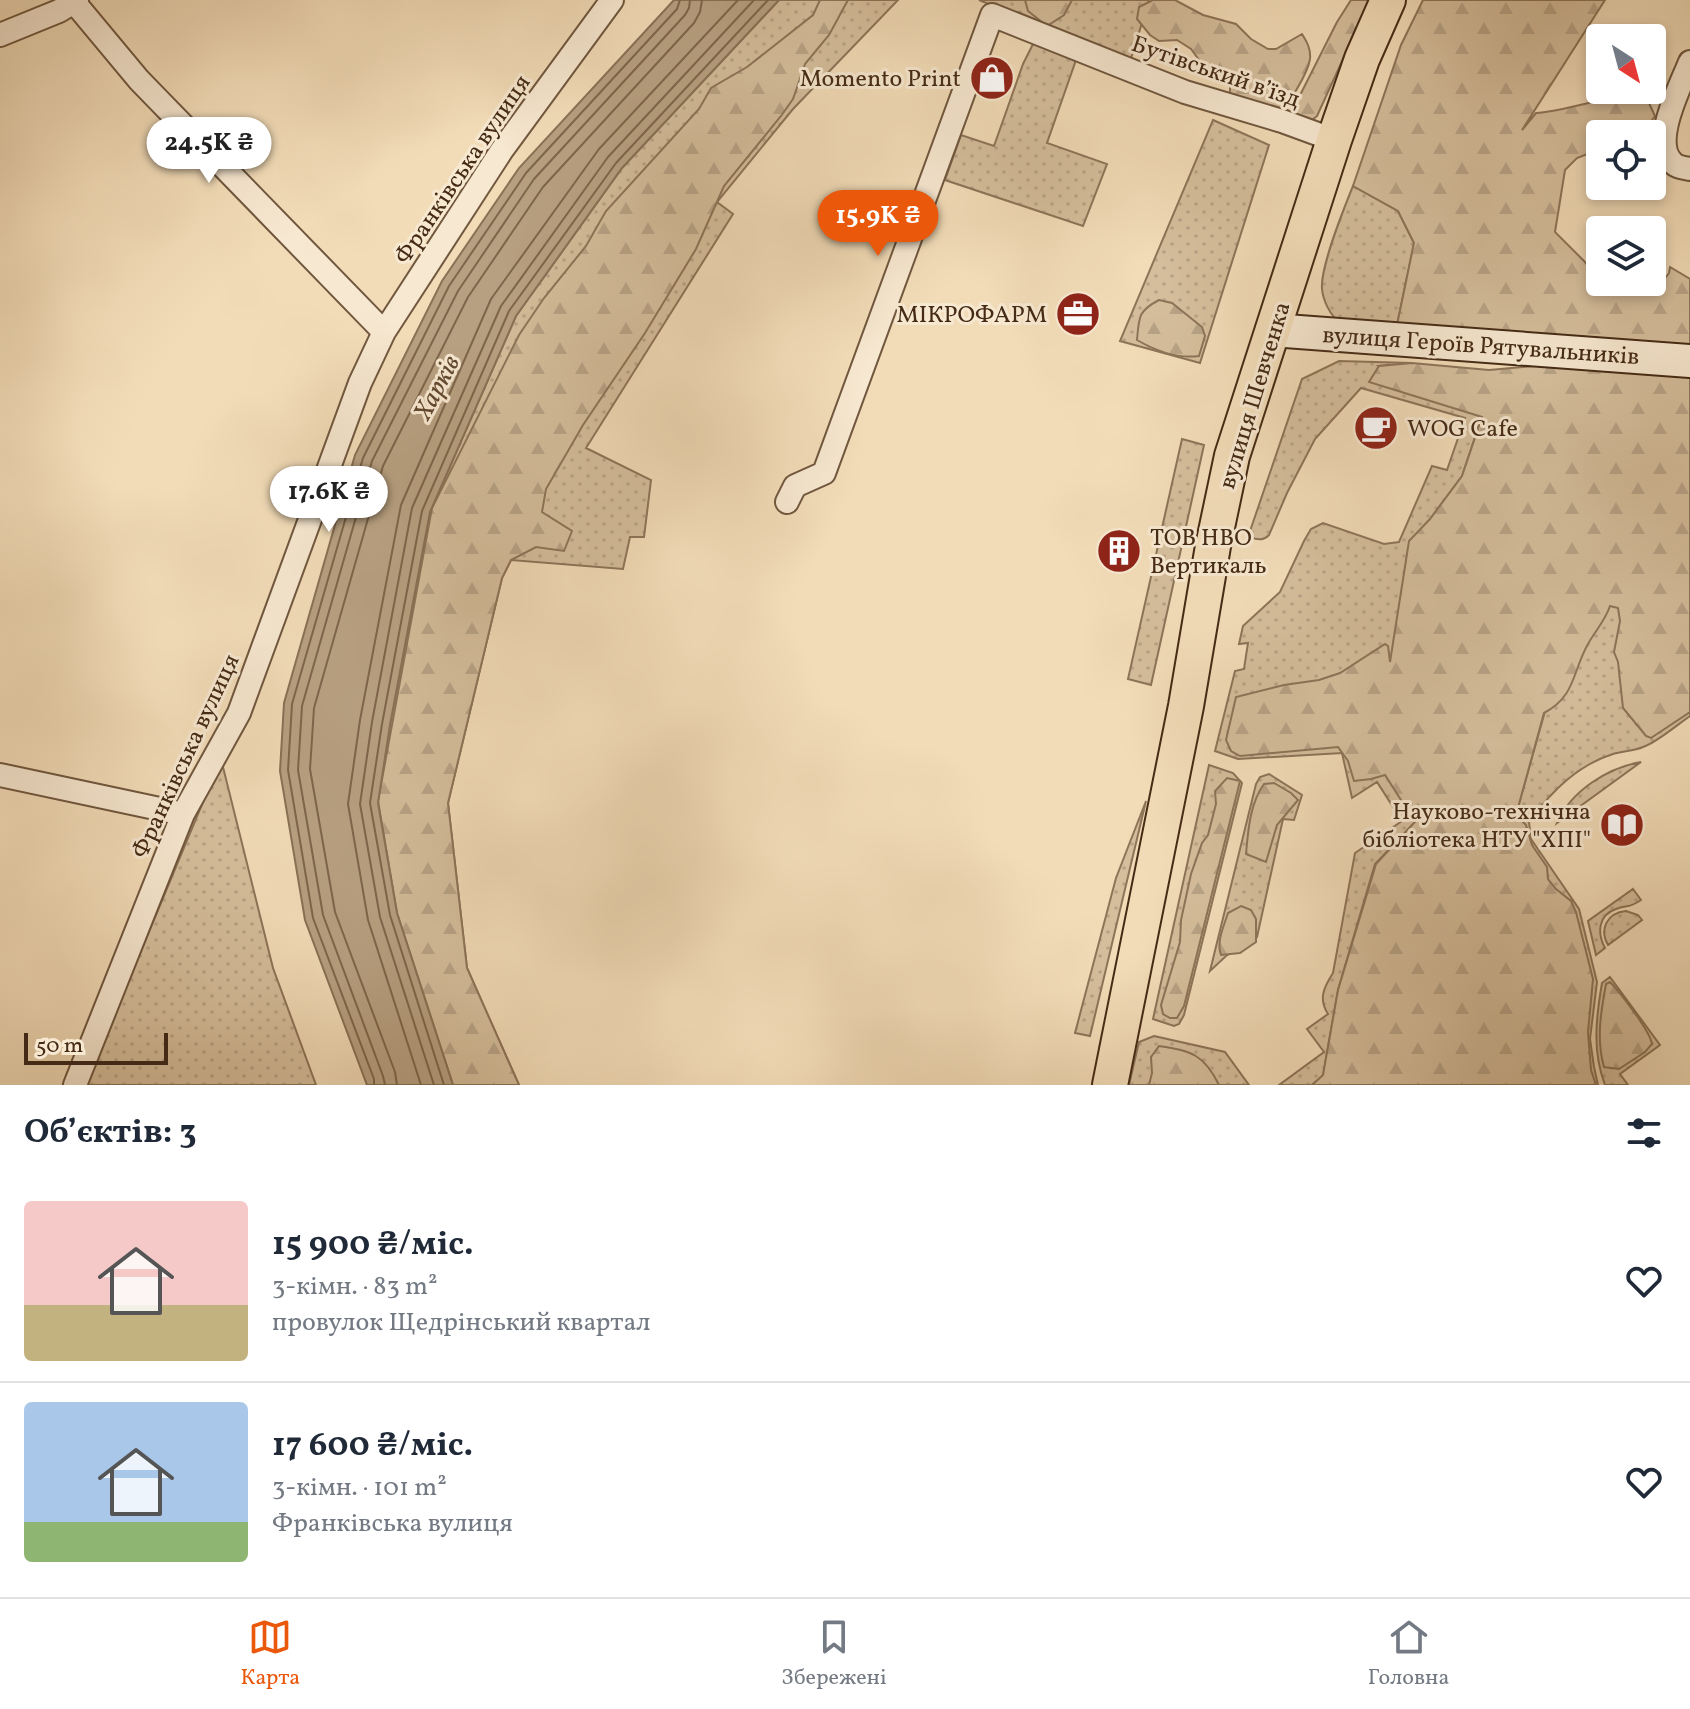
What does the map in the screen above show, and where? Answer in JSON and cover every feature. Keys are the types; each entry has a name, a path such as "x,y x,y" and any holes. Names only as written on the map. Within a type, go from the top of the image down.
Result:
{"main road":[{"name":"вулиця Шевченка","path":"1110,1085 1186,706 1232,456 1334,140 1362,59 1388,0"}],"street":[{"name":"Франківська вулиця","path":"75,1085 183,814 239,713 360,383 384,332 502,150 612,0"},
{"path":"0,35 59,11 75,1 139,80 384,332"},
{"name":"Бутівський в’їзд","path":"787,502 795,486 824,473 992,15 1185,92 1334,140"},
{"path":"1690,62 1667,121 1664,140 1666,155 1675,165 1690,169"},
{"name":"вулиця Героїв Рятувальників","path":"1272,330 1690,361"},
{"path":"0,775 183,814"}],"green space":[{"path":"779,0 898,0 793,109 717,202 733,214 586,448 651,480 644,537 630,537 623,569 511,560 502,578 448,803 467,968 519,1085 453,1085 397,913 378,803 430,512 516,316 622,168"},
{"path":"820,0 848,0 829,35 805,64 793,99 724,186 696,249 645,333 583,425 546,489 542,512 572,531 564,551 536,547 511,560 502,578 448,803 467,968 519,1085 453,1085 397,913 378,801 432,508 519,335 586,246 606,211 699,109 711,88 747,67 813,15"},
{"path":"979,0 1149,0 1130,62"},
{"path":"1025,0 1072,0 1064,15 1047,26 1028,11"},
{"path":"1153,0 1175,0 1203,15 1236,24 1251,39 1268,49 1276,49 1302,34 1310,59 1297,89 1277,116 1230,100 1230,86 1222,76 1202,64 1191,49 1177,40 1159,41 1150,35 1137,19 1139,7"},
{"path":"1351,0 1370,0 1317,116 1312,120 1294,116 1292,111"},
{"path":"1423,0 1605,0 1590,24 1586,24 1586,30 1522,130 1536,113 1586,103 1649,104 1655,116 1652,120 1586,120 1586,154 1577,158 1565,170 1555,232 1586,264 1586,296 1666,296 1666,277 1670,267 1690,279 1690,347 1397,325 1414,243 1398,211 1353,186 1401,45"},
{"path":"1035,40 1076,60 1047,143 1107,164 1083,226 945,180 961,135 994,146 1023,64"},
{"path":"1213,120 1269,145 1200,363 1120,341"},
{"path":"1353,186 1398,211 1414,243 1397,325 1340,322 1330,312 1324,298 1322,280 1325,268"},
{"path":"1159,300 1172,303 1202,327 1205,336 1199,356 1167,353 1137,340 1141,316"},
{"path":"1568,352 1690,361 1690,712 1651,738 1623,708 1614,652 1620,621 1618,608 1610,606 1583,654 1568,691 1544,713 1516,815 1526,825 1532,845 1547,867 1548,879 1571,901 1576,912 1593,979 1588,1032 1591,1070 1596,1085 1312,1085 1323,1075 1338,990 1376,864 1415,822 1385,775 1354,781 1348,761 1338,747 1240,756 1231,751 1226,740 1236,697 1340,673 1385,644 1390,662 1409,541 1462,476 1482,417 1369,382 1379,366 1412,363 1489,370 1535,366"},
{"path":"1339,361 1412,363 1379,366 1482,416 1462,476 1411,545 1415,822 1375,864 1338,990 1323,1076 1312,1085 1279,1085 1324,1052 1307,1029 1328,1014 1323,993 1333,973 1355,853 1402,821 1377,782 1352,798 1342,753 1238,759 1215,751 1235,671 1244,669 1248,643 1239,644 1243,626 1280,592 1311,529 1323,523 1384,544 1399,542 1432,466 1447,470 1465,418 1361,388 1315,439 1269,535 1262,539 1248,537 1302,379"},
{"path":"1182,439 1204,445 1151,685 1128,679"},
{"path":"1690,564 1690,716 1648,745 1613,754 1577,772 1548,798 1531,819 1521,815 1529,822 1531,839 1579,909 1597,982 1590,1039 1598,1085 1440,1085 1581,583"},
{"path":"221,759 273,968 316,1085 85,1085"},
{"path":"1641,762 1557,823 1571,801 1592,783 1616,770"},
{"path":"1209,765 1233,773 1242,783 1184,1015 1174,1026 1153,1019"},
{"path":"1269,774 1302,795 1294,820 1283,819 1257,937 1226,956 1210,971 1256,784 1260,777"},
{"path":"1227,778 1240,781 1184,1006 1177,1018 1170,1018 1163,1014 1161,1005 1180,942 1181,920 1191,874 1208,835 1216,804 1215,791"},
{"path":"1274,783 1298,800 1277,825 1266,862 1246,854 1253,808 1259,792 1264,784"},
{"path":"1146,801 1090,1036 1075,1033 1116,878"},
{"path":"1633,889 1641,900 1610,912 1602,920 1600,931 1605,948 1596,955 1588,921"},
{"path":"1241,906 1251,910 1256,919 1256,942 1240,953 1221,955 1220,939 1228,913"},
{"path":"1626,911 1642,920 1608,945 1604,933 1606,923 1619,912"},
{"path":"1610,977 1660,1045 1620,1074 1628,1085 1605,1085 1598,1060 1596,1034 1600,996 1602,983"},
{"path":"1610,982 1640,1021 1652,1044 1619,1069 1604,1067 1600,1046 1602,1004 1606,984"},
{"path":"1154,1036 1225,1052 1249,1085 1129,1085 1139,1042"},
{"path":"1159,1046 1180,1050 1202,1060 1219,1085 1149,1085 1151,1057"}],"water":[{"name":"Харків","path":"674,0 779,0 622,168 516,316 430,512 378,803 397,913 453,1085 367,1085 305,920 280,771 284,703 355,455 442,281 519,168"}],"place":[{"name":"Momento Print","path":"992,78"},
{"name":"МІКРОФАРМ","path":"1078,314"},
{"name":"WOG Cafe","path":"1376,428"},
{"name":"ТОВ НВО Вертикаль","path":"1119,551"},
{"name":"Науково-технічна бібліотека НТУ \"ХПІ\"","path":"1622,825"}]}
